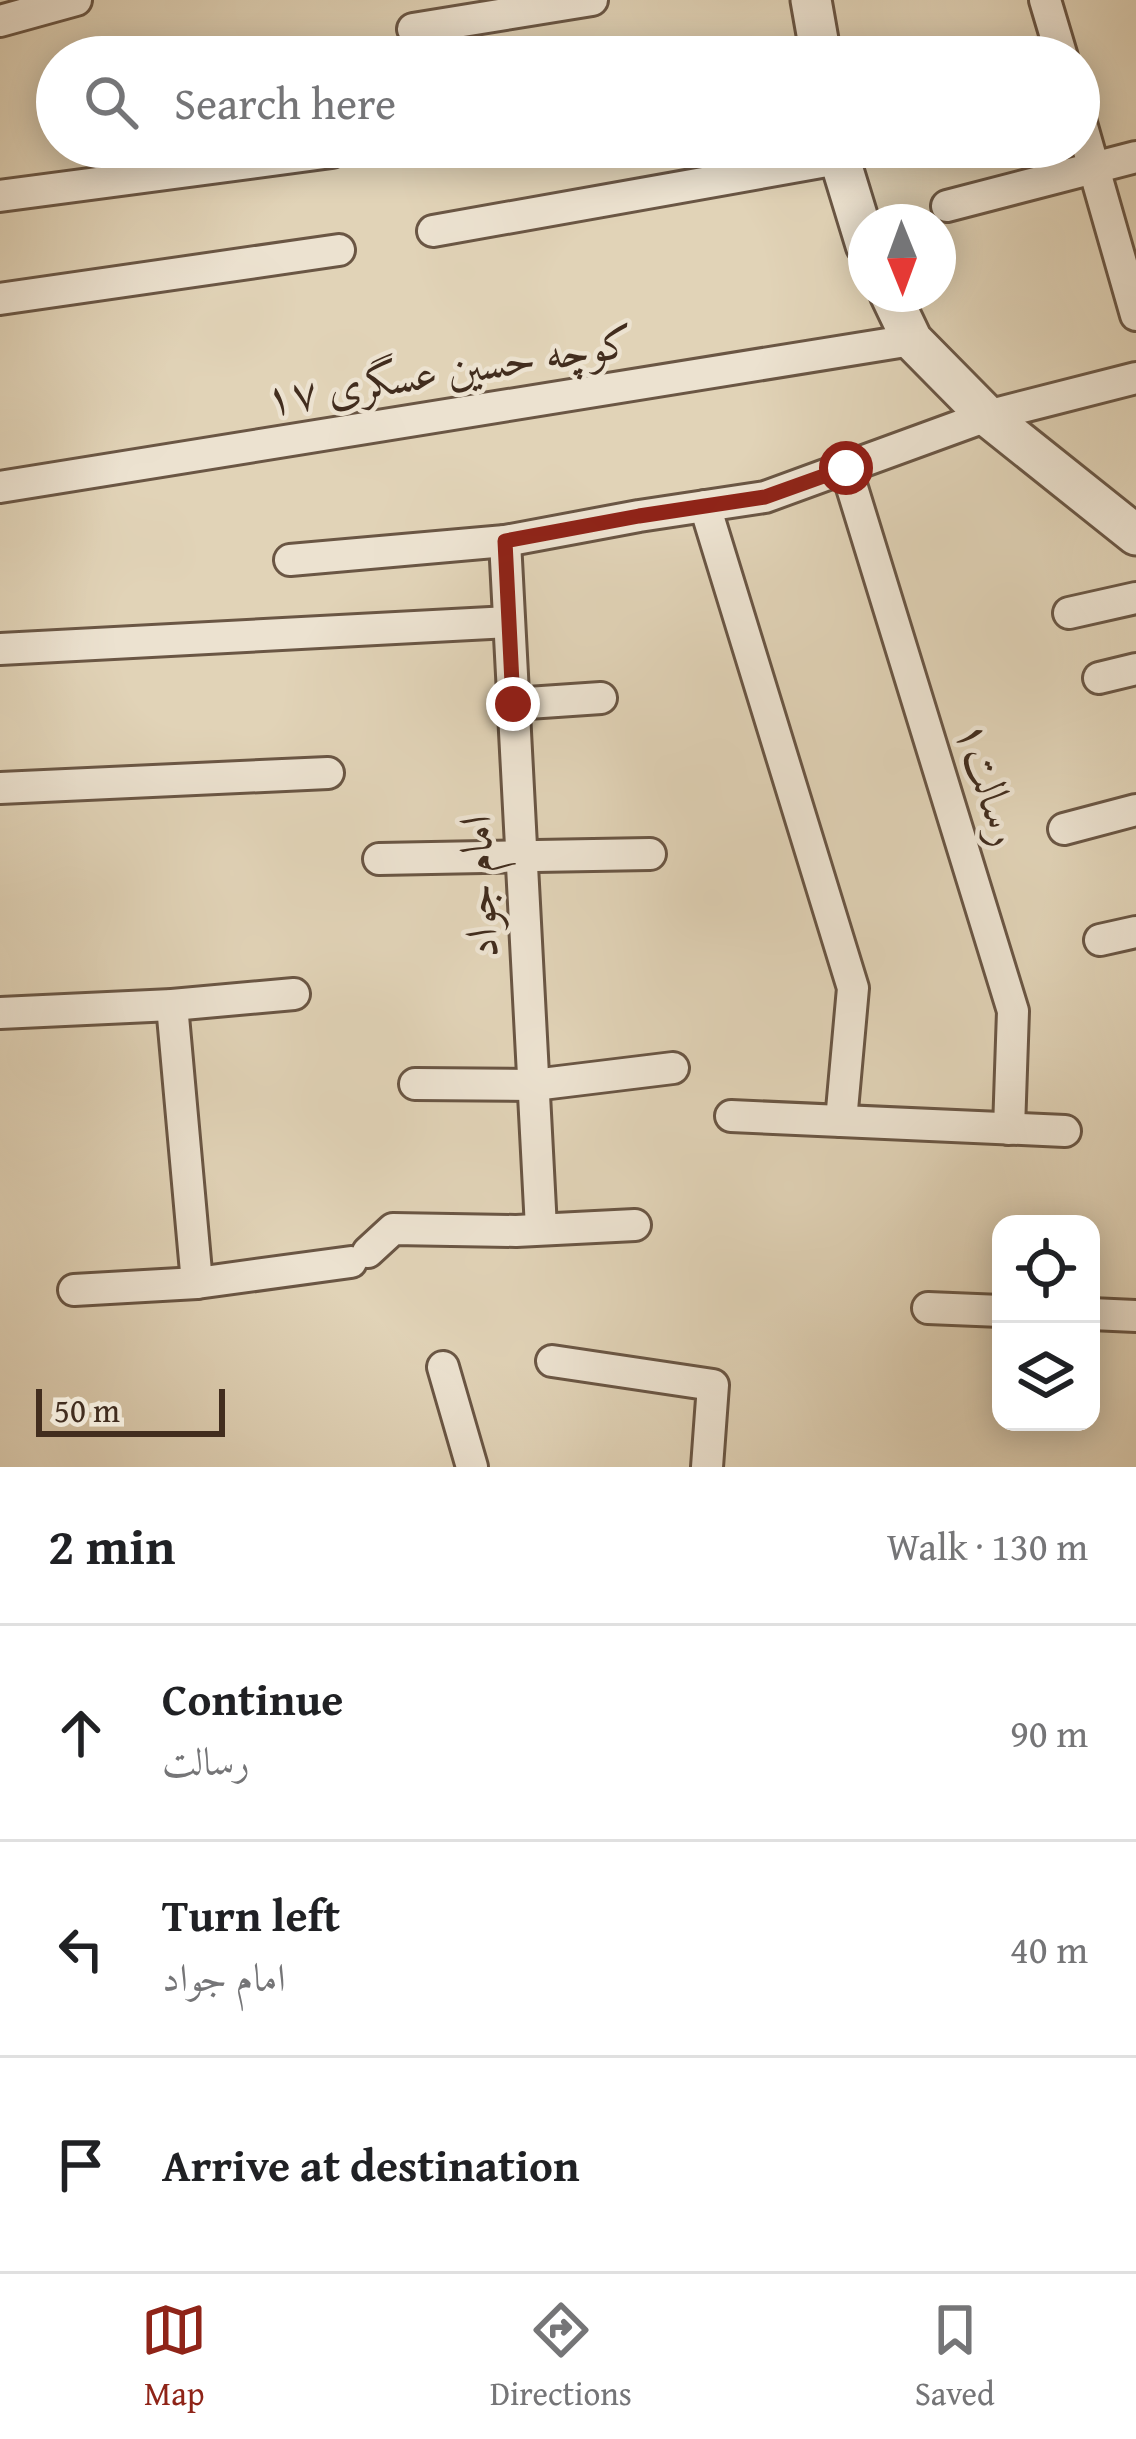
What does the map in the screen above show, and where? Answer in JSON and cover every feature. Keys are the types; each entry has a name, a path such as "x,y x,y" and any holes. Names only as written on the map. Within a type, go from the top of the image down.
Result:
{"street":[{"path":"0,21 76,0"},
{"path":"413,29 592,0"},
{"path":"811,0 817,36"},
{"path":"1045,0 1056,36"},
{"path":"1100,167 1136,158"},
{"path":"0,196 211,168"},
{"path":"434,231 760,168"},
{"path":"842,168 853,204"},
{"path":"955,204 1094,168 1136,315"},
{"path":"0,299 339,250"},
{"path":"899,312 912,340 986,416 1136,535"},
{"name":"کوچه حسین عسگری ۱۷","path":"0,487 912,340"},
{"path":"290,560 505,541 765,497 986,416 1136,378"},
{"name":"رسالت۱","path":"846,468 1013,1011 1009,1129"},
{"path":"705,506 853,988 841,1121"},
{"name":"امام جواد","path":"505,541 541,1228"},
{"path":"1069,614 1136,598"},
{"path":"0,650 509,622"},
{"path":"1099,678 1136,669"},
{"path":"513,704 601,698"},
{"path":"0,788 328,773"},
{"path":"1064,829 1136,810"},
{"path":"379,859 650,854"},
{"path":"1100,940 1136,932"},
{"path":"0,1013 294,994"},
{"path":"172,1005 196,1283"},
{"path":"415,1084 534,1085 673,1068"},
{"path":"731,1116 1065,1131"},
{"path":"74,1289 196,1283 360,1257 393,1229 516,1231 635,1225"},
{"path":"928,1308 992,1311"},
{"path":"1100,1314 1136,1316"},
{"path":"552,1360 713,1385 706,1467"},
{"path":"443,1367 472,1467"}],"route":[{"path":"513,704 505,541 765,497 846,468"}]}
